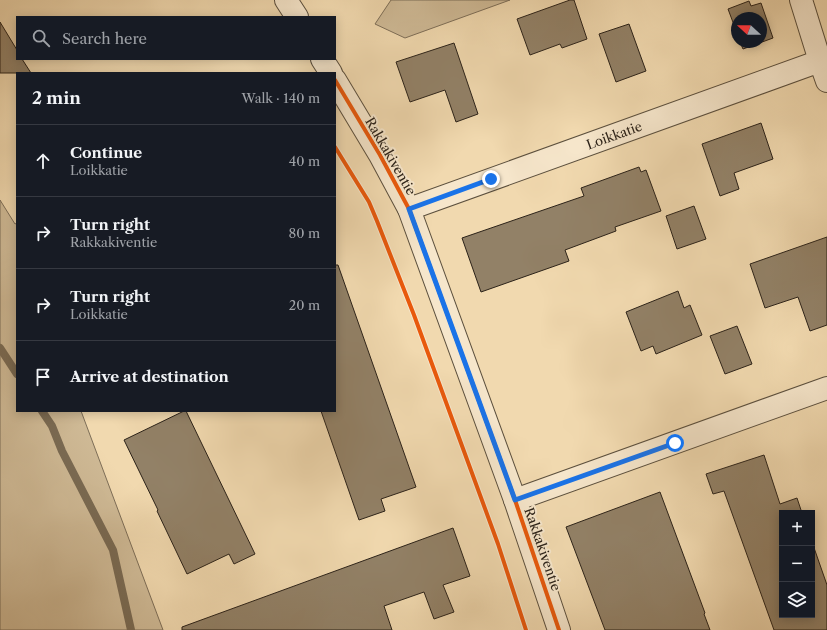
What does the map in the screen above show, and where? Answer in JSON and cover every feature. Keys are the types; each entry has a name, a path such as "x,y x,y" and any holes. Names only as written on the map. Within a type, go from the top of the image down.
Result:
{"street":[{"path":"286,0 295,16"},
{"path":"801,0 827,81"},
{"path":"323,60 330,72"},
{"name":"Loikkatie","path":"409,209 820,61"},
{"name":"Rakkakiventie","path":"336,82 380,154 409,209 515,500 560,630"},
{"path":"515,500 827,388"}],"shaded area":[{"path":"391,0 510,0 405,38 375,24"},
{"path":"0,200 16,224 16,412 81,412 163,630 0,630"}],"building":[{"path":"570,0 574,0 587,39 562,48 560,44 530,55 517,19"},
{"path":"749,1 751,6 761,3 764,12 731,12 731,17 728,9"},
{"path":"767,20 773,38 767,40"},
{"path":"0,22 16,48 16,60 23,60 30,72 0,73"},
{"path":"629,24 646,71 616,82 599,34"},
{"path":"454,43 478,114 456,122 445,90 410,102 396,62"},
{"path":"761,123 773,159 734,173 739,189 720,196 702,144"},
{"path":"639,167 641,172 646,170 661,211 615,227 616,231 565,250 569,261 481,292 462,238 584,196 581,188"},
{"path":"694,206 706,239 677,249 666,216"},
{"path":"827,237 827,325 810,331 798,297 765,308 750,264"},
{"path":"336,265 338,265 416,487 381,499 385,511 359,520 321,412 336,412"},
{"path":"678,291 684,308 690,305 702,335 656,354 653,346 641,351 626,312"},
{"path":"737,326 752,364 725,374 710,336"},
{"path":"182,412 186,412 255,554 234,564 229,554 187,574 124,440"},
{"path":"764,455 780,504 797,498 801,510 779,510 779,618 815,618 815,551 827,585 827,630 774,630 724,491 713,494 706,474"},
{"path":"660,492 710,630 605,630 566,527"},
{"path":"453,528 470,576 443,585 454,612 434,619 424,592 384,606 392,630 182,630 182,627"}],"waterway":[{"path":"0,348 16,372"},
{"path":"43,412 52,426 62,451 113,550 131,630"}],"cycle path":[{"path":"336,82 380,155 409,209 515,500 559,630"},
{"path":"336,149 369,202 377,221 414,315 498,544 526,630"}],"route":[{"path":"491,179 409,209 515,500 675,443"}]}
